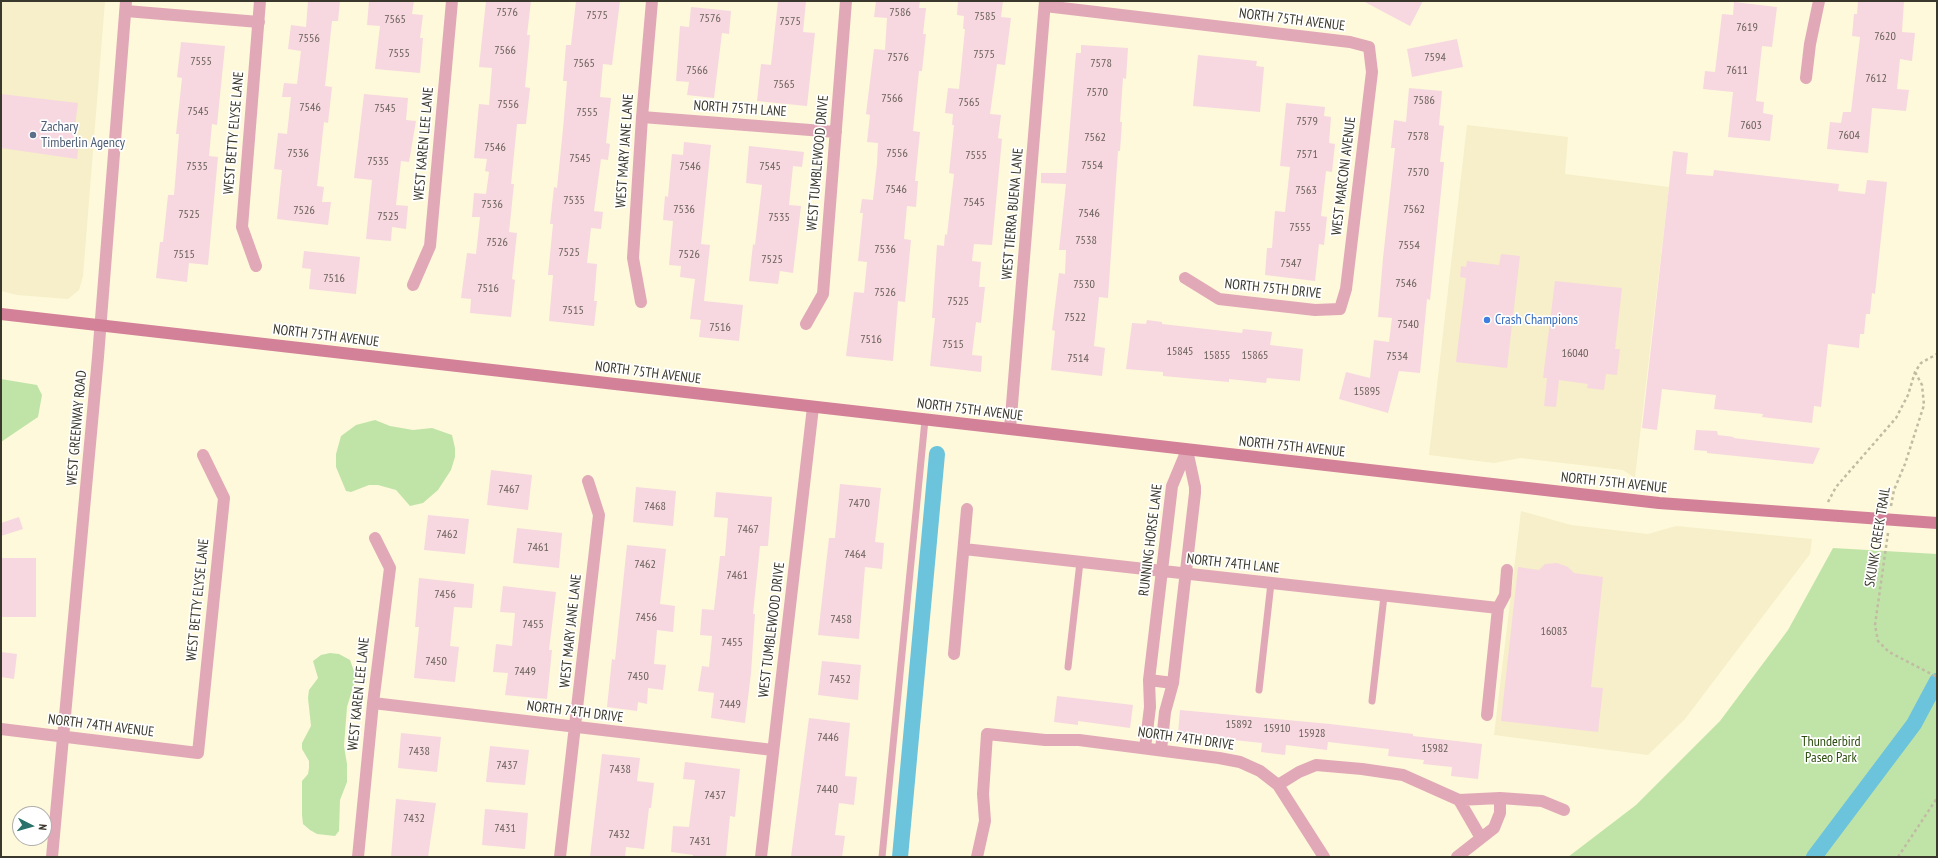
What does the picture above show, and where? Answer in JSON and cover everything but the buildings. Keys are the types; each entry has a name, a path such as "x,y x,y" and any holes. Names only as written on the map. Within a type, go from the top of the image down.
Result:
{"main road":[{"name":"NORTH 75TH AVENUE","path":"1,314 1665,504 1937,523"}],"street":[{"name":"WEST BETTY ELYSE LANE","path":"256,266 242,227 260,1"},
{"name":"WEST KAREN LEE LANE","path":"413,285 430,246 452,1"},
{"name":"WEST MARY JANE LANE","path":"642,302 633,258 642,117 652,1"},
{"name":"WEST TUMBLEWOOD DRIVE","path":"806,324 823,294 846,1"},
{"path":"1806,78 1810,44 1819,1"},
{"name":"NORTH 75TH AVENUE","path":"1045,4 1350,42 1369,47"},
{"name":"WEST TIERRA BUENA LANE","path":"1010,429 1045,4"},
{"path":"126,6 259,22"},
{"name":"WEST GREENWAY ROAD","path":"52,857 100,325 126,6"},
{"name":"WEST MARCONI AVENUE","path":"1340,309 1346,289 1372,72 1369,47"},
{"name":"NORTH 75TH LANE","path":"642,117 836,132"},
{"name":"NORTH 75TH DRIVE","path":"1185,278 1218,299 1315,310 1340,309"},
{"name":"WEST TUMBLEWOOD DRIVE","path":"761,857 813,407"},
{"path":"1161,750 1165,712 1173,683 1195,487 1187,450"},
{"name":"RUNNING HORSE LANE","path":"1145,748 1150,707 1149,680 1172,486 1187,450"},
{"name":"WEST BETTY ELYSE LANE","path":"198,753 224,498 203,455"},
{"name":"WEST MARY JANE LANE","path":"560,857 599,515 588,481"},
{"path":"954,654 967,509"},
{"name":"WEST KAREN LEE LANE","path":"358,857 373,703 390,568 375,538"},
{"name":"NORTH 74TH LANE","path":"964,549 1498,608"},
{"path":"1487,715 1498,608 1505,595 1507,570"},
{"path":"1149,680 1173,683"},
{"name":"NORTH 74TH DRIVE","path":"373,703 773,750"},
{"name":"NORTH 74TH AVENUE","path":"1,729 198,753"},
{"name":"NORTH 74TH DRIVE","path":"977,857 985,821 983,794 987,734 1045,740 1079,740 1240,762 1260,771 1278,785 1324,857"},
{"path":"1278,785 1299,772 1316,765 1403,774 1459,800 1500,798 1542,801 1564,810"},
{"path":"1457,857 1494,828 1500,814 1500,798"},
{"path":"1459,800 1480,838"}],"lane":[{"path":"882,857 925,420"},
{"path":"1068,667 1080,562"},
{"path":"1260,690 1271,583"},
{"path":"1372,701 1384,596"}],"path":[{"path":"1820,515 1836,487 1896,418 1908,395 1915,372 1921,363 1937,354"},
{"name":"SKUNK CREEK TRAIL","path":"1891,512 1894,490 1905,464 1924,405 1922,385 1915,372"},
{"name":"SKUNK CREEK TRAIL","path":"1889,526 1875,625 1878,640 1889,652 1937,677"},
{"path":"1898,857 1937,798"}],"shaded area":[{"path":"1,1 105,1 83,276 79,290 68,299 17,295 1,291"},
{"path":"1467,125 1568,137 1565,174 1669,187 1635,478 1623,470 1520,458 1494,463 1429,455"},
{"path":"1521,511 1571,525 1648,534 1676,526 1812,539 1810,554 1685,719 1648,755 1494,735"}],"green space":[{"path":"1,379 37,385 42,395 38,417 1,442"},
{"path":"375,420 390,426 413,430 432,428 452,435 455,448 455,457 451,470 438,490 423,503 410,506 396,490 378,485 369,485 351,492 346,491 336,467 336,454 341,436 356,425"},
{"name":"Thunderbird Paseo Park","path":"1833,548 1937,554 1937,857 1568,857 1636,805 1720,721 1788,630"},
{"path":"330,653 339,654 350,660 356,677 347,707 344,746 347,764 347,782 340,800 339,831 335,836 317,834 310,830 303,824 302,815 302,781 308,774 309,761 302,749 302,743 311,726 308,698 309,690 318,678 313,661 321,655"}],"waterway":[{"path":"900,857 937,454"},
{"path":"1814,857 1914,724 1937,681"}],"place":[{"name":"Zachary Timberlin Agency","path":"33,135"},
{"name":"Crash Champions","path":"1487,320"}]}
